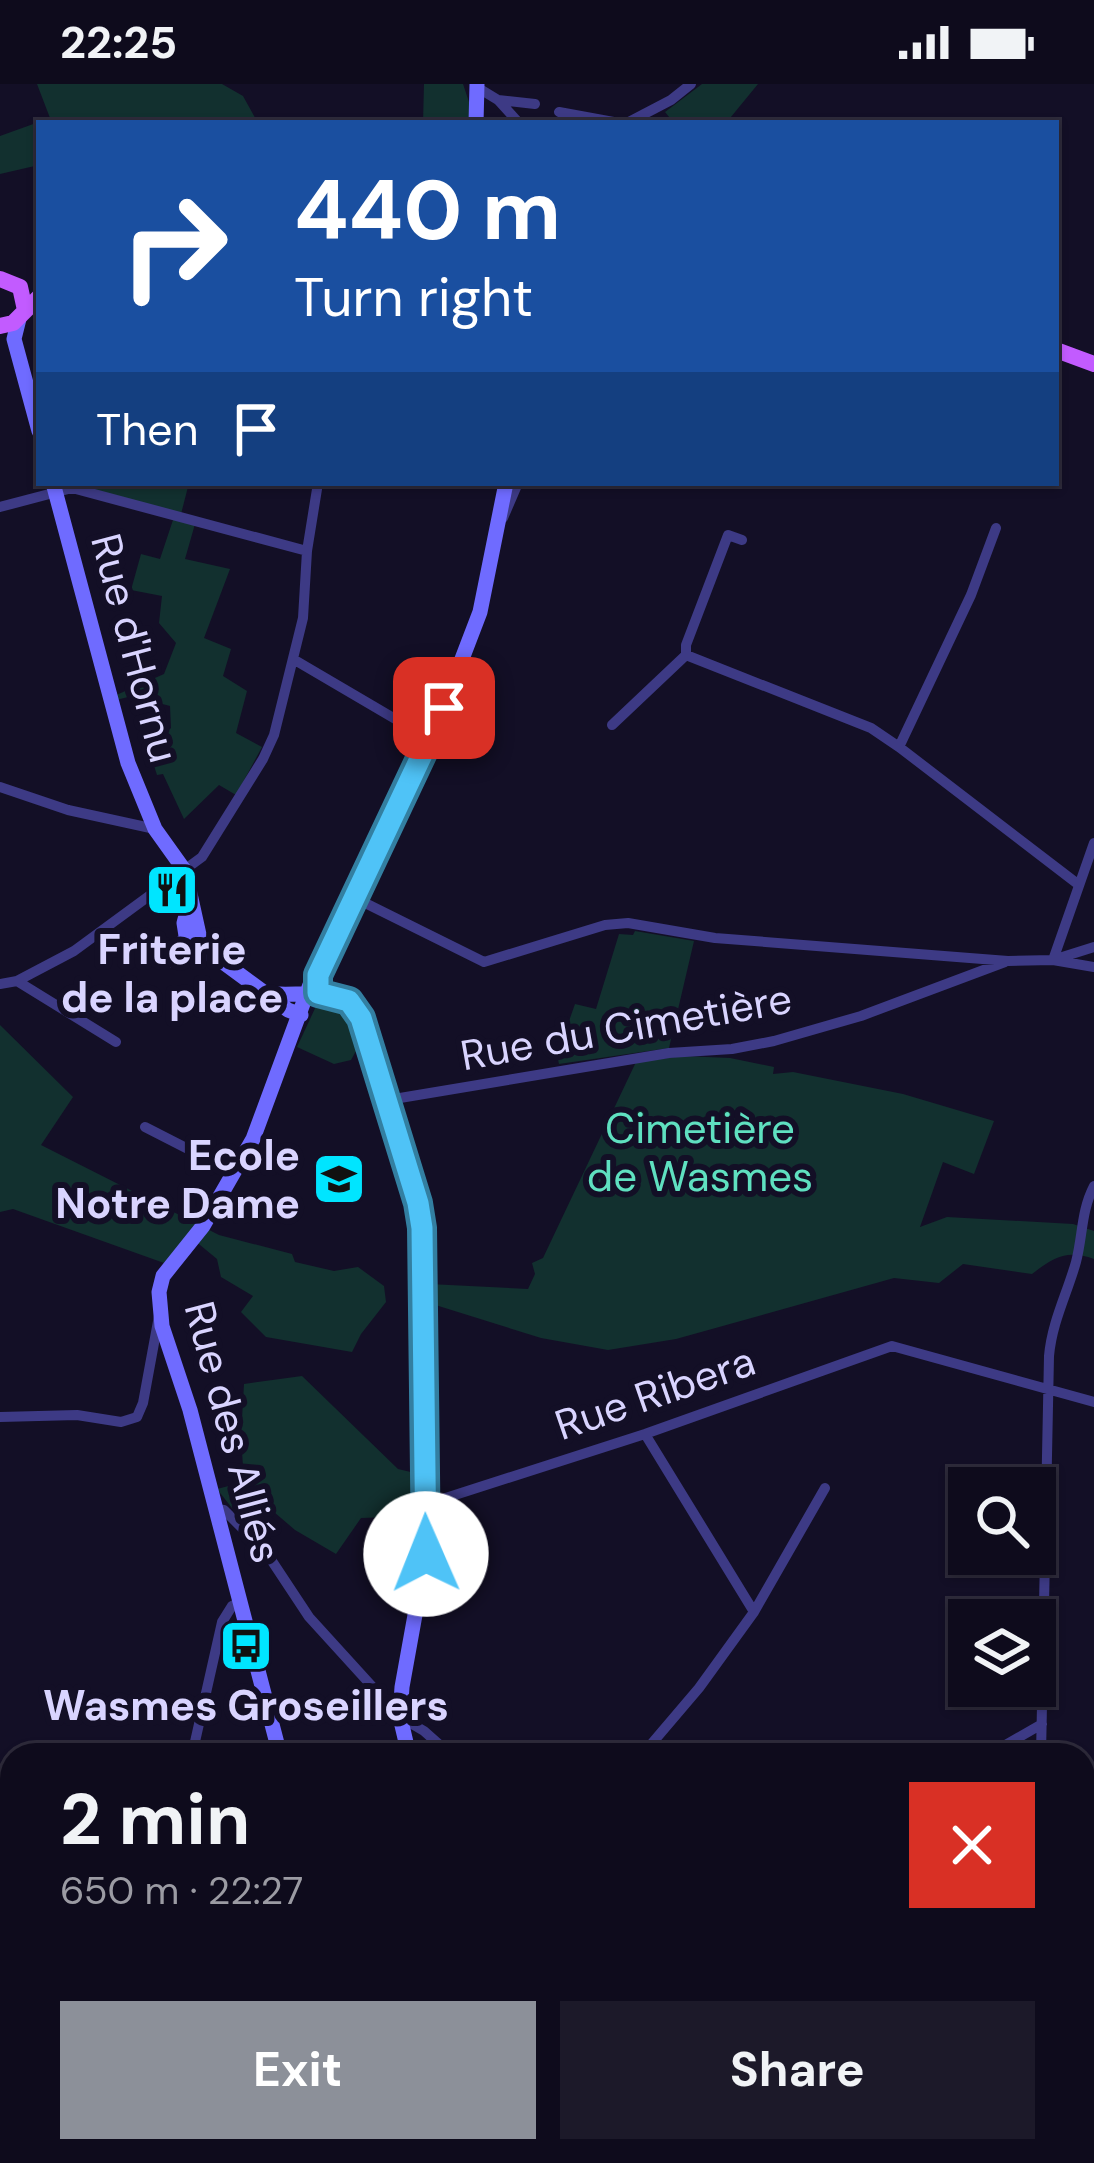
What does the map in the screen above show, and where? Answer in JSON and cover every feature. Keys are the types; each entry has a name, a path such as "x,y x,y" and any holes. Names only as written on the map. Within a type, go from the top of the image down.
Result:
{"main road":[{"path":"0,326 30,305 8,279"},
{"path":"1059,351 1094,364"}],"street":[{"path":"628,120 692,84"},
{"path":"475,85 499,100 516,120"},
{"path":"475,85 476,120"},
{"path":"499,100 535,104"},
{"path":"559,112 606,120"},
{"path":"14,339 30,305"},
{"path":"0,326 14,339 36,420"},
{"path":"0,507 54,486 308,550"},
{"name":"Rue d'Hornu","path":"54,486 128,763 155,829 185,871"},
{"path":"0,984 17,981 74,951 202,857 274,735 306,598 318,486"},
{"name":"Rue des Alliés","path":"277,1743 160,1312 163,1276 194,1239 253,1139 353,897 431,740 480,612 506,486"},
{"path":"500,525 517,486"},
{"path":"899,746 996,528"},
{"path":"688,657 686,645 728,535 742,540"},
{"path":"688,657 871,728 1079,885"},
{"path":"612,725 688,657"},
{"path":"293,659 431,740"},
{"path":"0,787 68,810 155,829"},
{"path":"1053,960 1094,843"},
{"path":"185,871 192,938 301,1015"},
{"path":"353,897 484,962 605,925 628,923 738,940 1008,961 1053,960 1094,967"},
{"path":"1053,960 1094,947"},
{"name":"Rue du Cimetière","path":"388,1100 669,1053 774,1041 861,1016 1008,961"},
{"path":"17,981 116,1042"},
{"path":"264,993 294,997 315,987 357,1009 412,1176 422,1228 426,1554 404,1667 400,1717 406,1743"},
{"path":"145,1127 235,1173"},
{"path":"1041,1743 1046,1389 1051,1338 1094,1186"},
{"path":"0,1417 77,1415 121,1422 137,1417 160,1312"},
{"name":"Rue Ribera","path":"427,1504 892,1346 1046,1389"},
{"path":"1046,1389 1094,1402"},
{"path":"644,1434 754,1612"},
{"path":"654,1743 702,1694 825,1488"},
{"path":"216,1508 224,1510 266,1552 309,1617 400,1717 438,1743"},
{"path":"195,1743 222,1622 240,1602"},
{"path":"1009,1743 1042,1724"}],"green space":[{"path":"37,84 222,84 243,96 256,120 44,120 50,118"},
{"path":"424,84 463,84 475,120 423,120"},
{"path":"702,84 758,84 728,120 672,120 665,112"},
{"path":"36,123 36,166 0,174 0,136"},
{"path":"78,486 188,486 181,514"},
{"path":"174,517 195,524 185,559 230,569 204,638 231,649 223,676 247,691 236,733 262,747 236,795 219,785 184,819 163,774 157,775 149,750 171,728 170,706 114,696 164,674 176,643 159,623 162,596 131,590 141,554 160,559"},
{"name":"Cimetière de Wasmes","path":"635,931 694,941 669,1048 559,1064 557,1055 575,1004 596,1009 619,934"},
{"path":"318,1002 332,1002 351,1013 361,1042 351,1060 334,1064 297,1047"},
{"path":"0,1025 73,1097 41,1145 219,1235 292,1254 295,1262 334,1271 358,1267 384,1286 386,1302 352,1352 266,1337 241,1312 253,1296 221,1277 217,1259 194,1240 164,1263 13,1209 0,1212"},
{"name":"Cimetière de Wasmes","path":"683,1056 730,1058 774,1067 773,1074 793,1072 903,1094 994,1121 974,1174 943,1162 920,1227 947,1217 1073,1224 1094,1231 1094,1259 1060,1257 1032,1274 963,1264 939,1283 894,1278 676,1339 608,1350 541,1338 429,1303 429,1284 528,1289 535,1274 532,1263 543,1258 636,1062"},
{"path":"302,1376 398,1469 419,1474 425,1516 361,1518 336,1554 295,1530 267,1506 239,1517 217,1489 244,1482 244,1384"}],"place":[{"name":"Friterie de la place","path":"172,890"},
{"name":"Ecole Notre Dame","path":"339,1179"},
{"name":"Wasmes Groseillers","path":"246,1646"}],"route":[{"path":"426,1554 424,1299 418,1203 361,1018 349,1001 318,993 318,975 444,708"}]}
